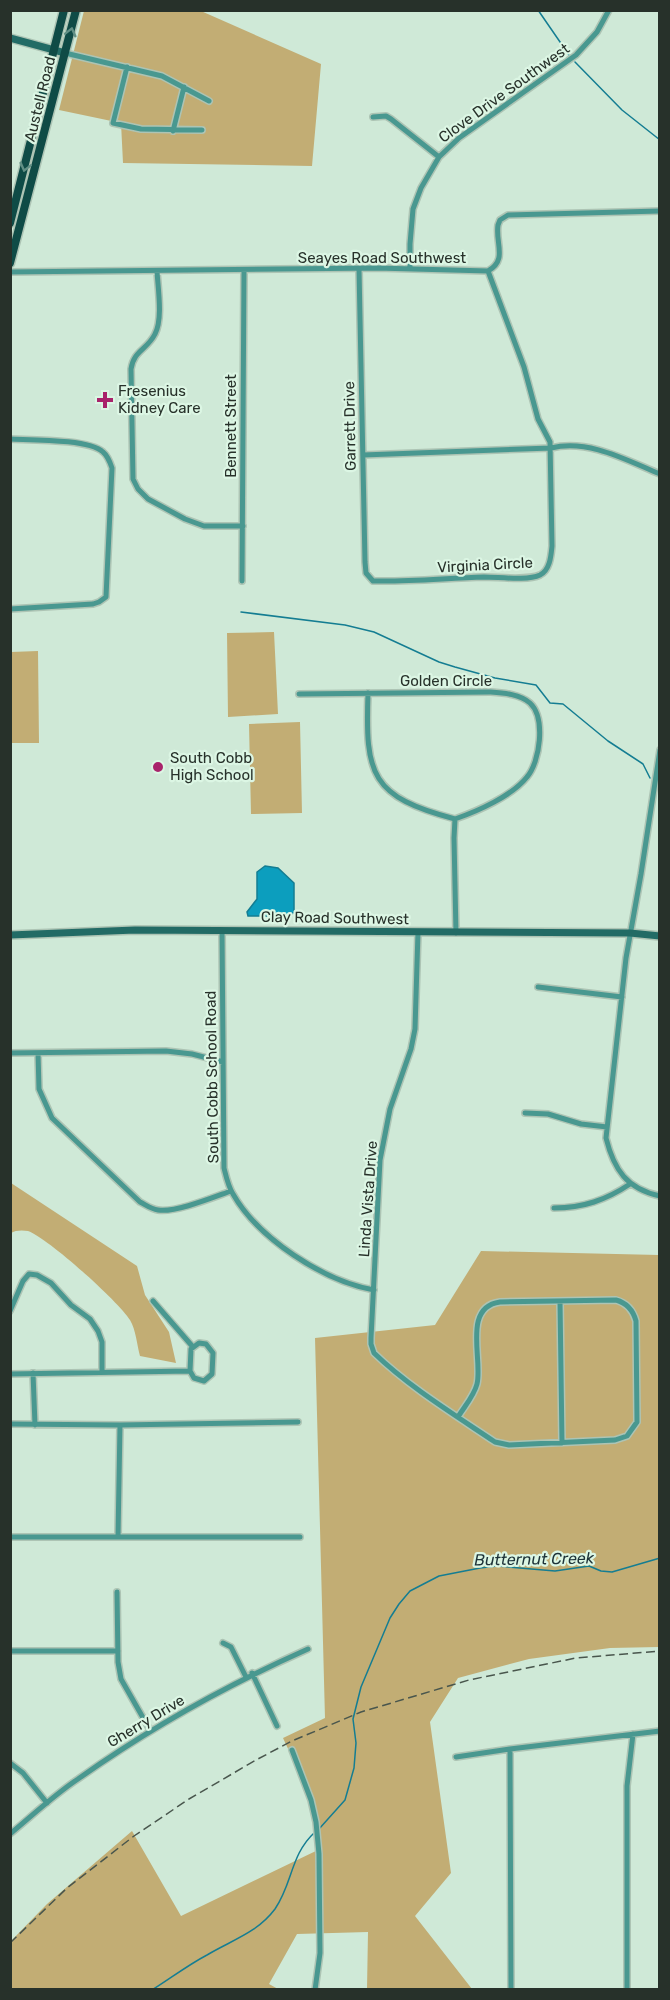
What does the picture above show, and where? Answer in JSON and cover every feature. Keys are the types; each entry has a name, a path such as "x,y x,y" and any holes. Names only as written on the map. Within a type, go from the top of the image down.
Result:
{"main road":[{"name":"Austell Road","path":"10,223 64,10"},
{"name":"Austell Road","path":"10,263 76,10"}],"street":[{"name":"Clove Drive Southwest","path":"410,268 413,209 439,157 459,138 576,55 597,32 609,10"},
{"path":"10,38 162,76 208,101"},
{"path":"127,67 113,123 141,129 202,130"},
{"path":"173,131 184,87"},
{"path":"373,117 386,116 391,119 439,157"},
{"path":"488,271 496,267 499,261 497,230 500,220 508,215 660,211"},
{"name":"Seayes Road Southwest","path":"10,272 410,268 488,271 524,367 538,419 551,448"},
{"name":"Garrett Drive","path":"358,269 365,562 366,573 373,581"},
{"path":"157,271 159,317 157,329 152,340 134,357 131,369 133,478 138,489 148,499 185,519 204,526 243,526"},
{"name":"Bennett Street","path":"242,581 244,271"},
{"path":"10,439 93,446 102,450 112,468 106,597 93,604 10,609"},
{"path":"363,455 551,448 574,445 595,449 660,474"},
{"name":"Virginia Circle","path":"373,581 533,577 543,573 549,562 552,546 551,448"},
{"name":"Golden Circle","path":"299,694 490,692 518,697 533,706 539,734 538,755 534,768 526,779 505,795 481,809 455,819"},
{"path":"368,693 369,745 377,778 389,790 413,806 455,819 456,933"},
{"path":"660,750 630,933 606,1127 606,1138 612,1157 630,1184 646,1193 660,1196"},
{"name":"Clay Road Southwest","path":"10,935 135,930 222,930 630,933 660,936"},
{"name":"South Cobb School Road","path":"222,930 224,1168 231,1191 260,1227 278,1244 324,1274 374,1290"},
{"name":"Linda Vista Drive","path":"418,932 415,1029 411,1049 390,1109 380,1160 371,1344 374,1353 422,1392 458,1417"},
{"path":"538,987 622,997"},
{"path":"10,1053 166,1051 192,1054 223,1062"},
{"path":"38,1053 39,1089 52,1118 141,1202 152,1209 166,1211 205,1201 231,1191"},
{"path":"525,1113 548,1114 581,1124 606,1127"},
{"path":"554,1208 578,1207 599,1201 630,1184"},
{"path":"10,1311 23,1281 29,1274 37,1275 51,1284 71,1305 90,1319 98,1331 102,1342 102,1371"},
{"path":"616,1300 632,1310 636,1321 638,1418 635,1427 627,1436 615,1440 500,1444 458,1417 478,1382 478,1320 485,1309 500,1302 560,1301 616,1300"},
{"path":"153,1301 193,1347"},
{"path":"560,1301 562,1443"},
{"path":"203,1343 209,1346 213,1353 213,1371 207,1379 200,1381 194,1378 190,1371 190,1352 193,1347 203,1343"},
{"path":"10,1374 190,1371"},
{"path":"33,1373 34,1425"},
{"path":"10,1424 298,1422"},
{"path":"118,1538 120,1425"},
{"path":"10,1537 300,1537"},
{"path":"117,1592 121,1679 150,1730"},
{"path":"223,1643 231,1647 246,1677"},
{"name":"Gherry Drive","path":"10,1834 76,1780 150,1730 252,1673 308,1649"},
{"path":"10,1651 118,1651"},
{"path":"252,1673 277,1726"},
{"path":"456,1757 660,1731"},
{"path":"627,1989 627,1786 633,1734"},
{"path":"510,1749 512,1989"},
{"path":"292,1750 311,1800 317,1832 320,1953 315,1989"},
{"path":"10,1763 23,1773 47,1803"}],"shaded area":[{"path":"84,11 201,11 321,64 312,166 123,163 121,123 59,110"},
{"path":"274,632 278,714 228,717 227,633"},
{"path":"38,651 39,743 11,743 11,652"},
{"path":"300,722 302,813 251,814 249,724"},
{"path":"11,1183 137,1266 145,1295 169,1332 176,1363 140,1356 130,1320 98,1286 38,1236 28,1231 11,1233"},
{"path":"481,1251 659,1255 659,1647 610,1648 529,1659 458,1678 430,1722 451,1873 415,1916 472,1989 367,1989 368,1932 297,1934 269,1984 278,1989 11,1989 10,1942 47,1904 132,1831 181,1916 320,1849 304,1783 283,1738 325,1718 315,1338 435,1325"}],"water":[{"path":"265,866 278,868 294,883 294,912 290,916 248,916 247,912 257,899 257,872"}],"waterway":[{"path":"538,10 569,55"},
{"path":"575,62 622,110 660,140"},
{"path":"241,612 345,625 374,632 439,662 495,678 536,685 550,703 563,704 608,741 643,764 650,778"},
{"name":"Butternut Creek","path":"319,1829 345,1800 354,1768 356,1743 353,1719 361,1687 390,1618 410,1591 439,1576 480,1568 497,1566 555,1571 589,1566 601,1571 612,1572 660,1558"},
{"name":"Butternut Creek","path":"152,1990 193,1963 252,1930 268,1917 281,1899 301,1850 315,1832"}],"railway":[{"path":"10,1943 67,1888 134,1836 189,1799 292,1741 361,1712 469,1680 576,1658 660,1651"}],"place":[{"name":"Fresenius Kidney Care","path":"105,400"},
{"name":"South Cobb High School","path":"158,767"}]}
